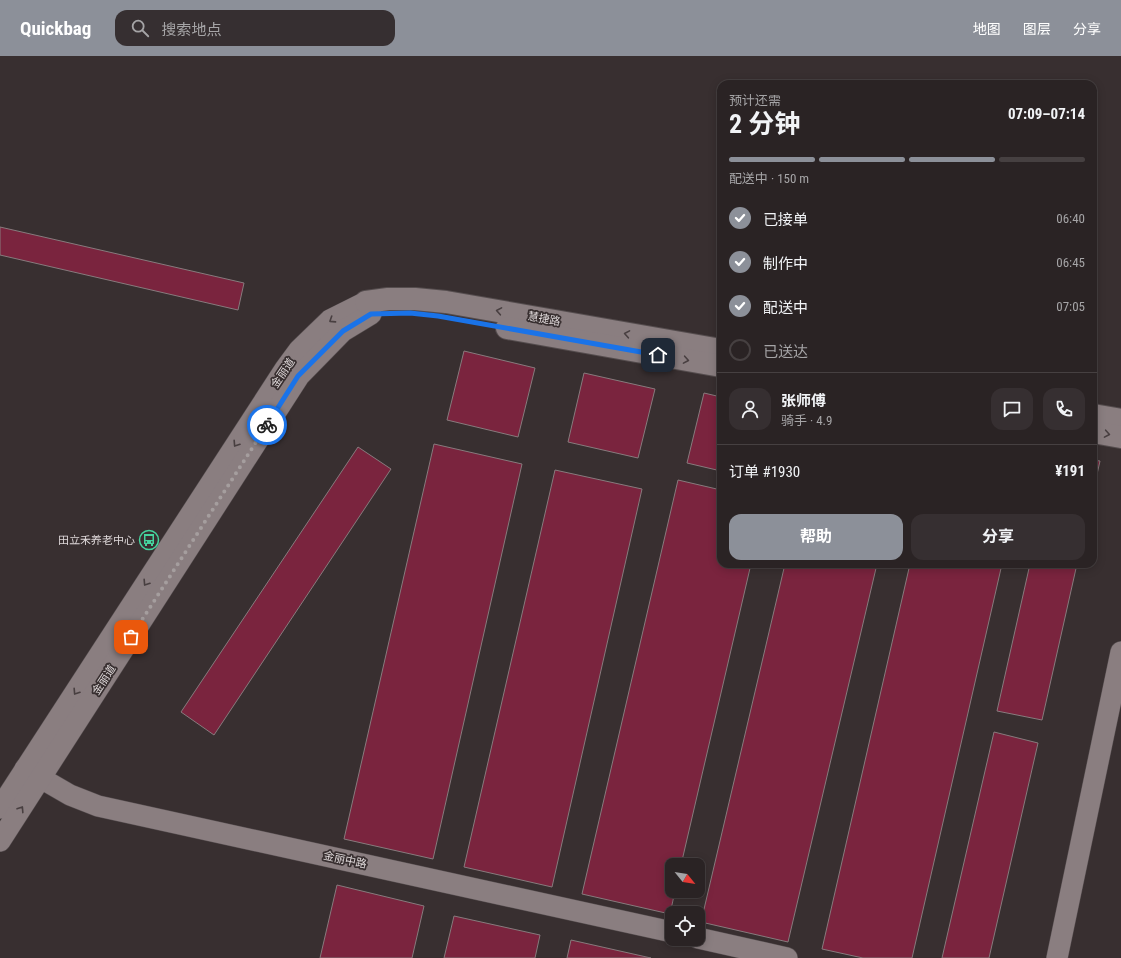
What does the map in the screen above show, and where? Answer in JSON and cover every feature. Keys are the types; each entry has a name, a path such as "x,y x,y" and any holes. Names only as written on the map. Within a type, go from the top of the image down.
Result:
{"main road":[{"name":"慧捷路","path":"369,308 388,299 415,299 446,302 717,349"},
{"name":"慧捷路","path":"369,308 438,316 717,365"},
{"path":"1097,416 1121,420"},
{"path":"1097,433 1121,437"}],"street":[{"name":"金丽道","path":"0,841 33,773 298,376 343,331 369,308"},
{"path":"1057,958 1121,652"},
{"name":"金丽道","path":"0,808 33,773"},
{"name":"金丽中路","path":"33,773 70,795 98,806 665,930"},
{"path":"705,940 787,958"}],"building":[{"path":"0,227 244,283 238,310 0,255"},
{"path":"464,351 535,368 518,437 447,420"},
{"path":"584,373 655,389 638,458 568,442"},
{"path":"704,393 717,396 717,470 687,463"},
{"path":"434,444 522,464 433,859 344,839"},
{"path":"358,447 391,469 214,735 181,712"},
{"path":"1097,461 1100,461 1097,474"},
{"path":"555,470 642,489 552,887 464,867"},
{"path":"678,480 717,489 717,568 750,568 683,858 665,858 665,898 673,898 672,906 665,906 665,913 582,894"},
{"path":"784,568 876,568 788,942 705,923 705,906"},
{"path":"909,568 1001,568 912,958 863,958 822,949"},
{"path":"1029,568 1076,568 1042,720 997,711"},
{"path":"994,732 1038,743 989,958 942,958"},
{"path":"337,885 424,906 412,958 320,958"},
{"path":"454,916 540,935 535,958 444,958"},
{"path":"571,940 651,958 567,958"}],"way so far":[{"path":"131,637 267,425"}],"place":[{"name":"田立禾养老中心","path":"149,540"}],"route":[{"path":"267,425 298,376 343,331 371,314 410,313 438,316 658,355"}]}
